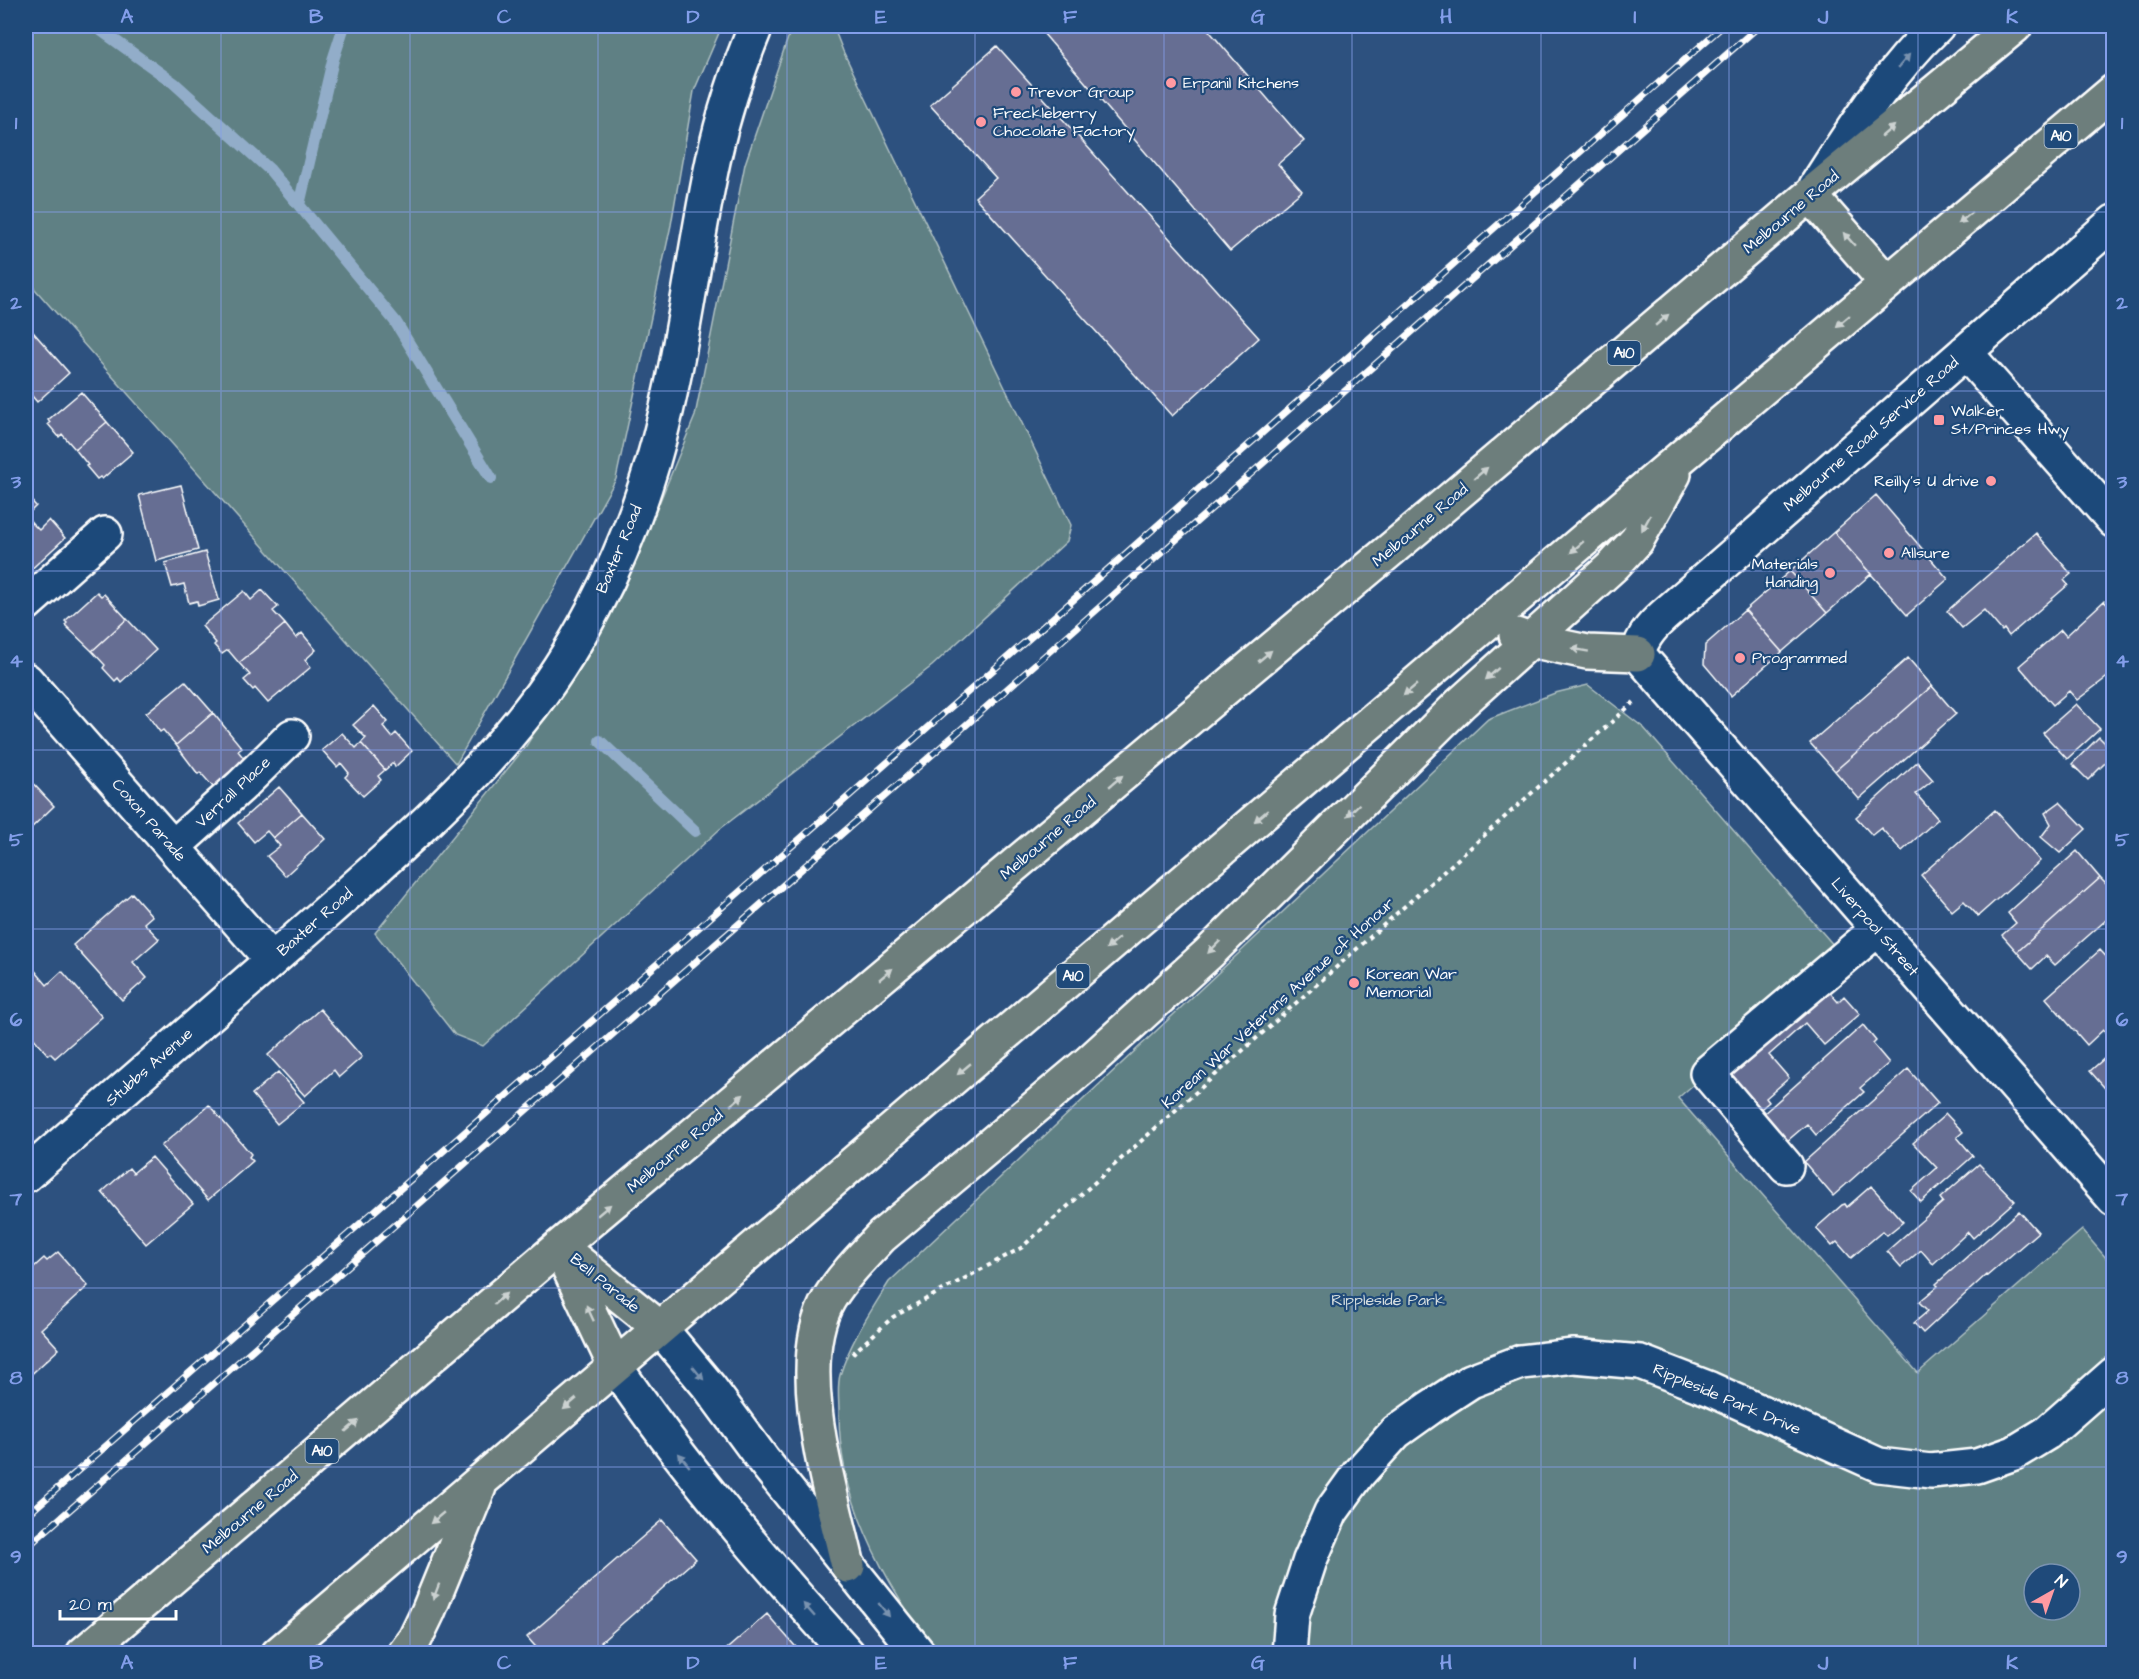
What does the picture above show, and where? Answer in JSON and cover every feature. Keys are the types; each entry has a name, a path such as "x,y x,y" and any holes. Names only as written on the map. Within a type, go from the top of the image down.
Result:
{"highway":[{"name":"Melbourne Road","path":"83,1653 560,1247 1810,195 2015,26"},
{"name":"A10","path":"278,1653 1685,454 2114,92"},
{"path":"1810,195 1887,283"},
{"path":"848,1566 819,1437 813,1395 816,1329 829,1299 853,1267 882,1236 1088,1063 1209,953 1460,704 1614,565 1637,540 1685,454"},
{"path":"1486,625 1530,640 1587,652 1638,654"},
{"name":"Bell Parade","path":"560,1247 660,1328"},
{"name":"Bell Parade","path":"560,1247 615,1366"},
{"path":"404,1653 415,1639 428,1612 482,1480"}],"street":[{"name":"Baxter Road","path":"272,960 444,805 486,761 536,700 596,605 645,488 664,420 713,159 732,91 756,26"},
{"path":"1810,195 1876,94 1917,44 1937,26"},
{"name":"Melbourne Road Service Road","path":"1638,654 1649,631 1670,610 2114,222"},
{"path":"1965,352 2114,521"},
{"path":"26,604 105,534"},
{"name":"Liverpool Street","path":"1638,654 2114,1198"},
{"name":"Coxon Parade","path":"26,681 272,960"},
{"name":"Verrall Place","path":"173,847 292,736"},
{"path":"1786,1167 1707,1073 1878,929"},
{"name":"Stubbs Avenue","path":"26,1175 272,960"},
{"name":"Bell Parade","path":"660,1328 919,1653"},
{"name":"Rippleside Park Drive","path":"1289,1653 1292,1615 1310,1560 1331,1512 1359,1473 1396,1432 1431,1407 1471,1381 1521,1362 1574,1356 1640,1362 1710,1389 1879,1465 1931,1471 1977,1466 2014,1453 2047,1433 2114,1374"},
{"name":"Bell Parade","path":"615,1366 669,1442 838,1650"}],"path":[{"name":"Korean War Veterans Avenue of Honour","path":"846,1359 893,1317 1021,1248 1659,680"}],"green space":[{"path":"26,26 722,26 694,91 671,225 616,479 456,764 26,279"},
{"path":"792,26 833,26 1071,525 1067,541 932,666 720,829 483,1046 455,1035 375,933 526,746 623,591 695,416 745,164"},
{"name":"Rippleside Park","path":"1588,685 1644,728 1842,955 1678,1098 1918,1373 2082,1230 2113,1266 2113,1653 937,1653 918,1626 883,1570 868,1540 856,1509 841,1445 838,1393 840,1375 868,1315 889,1282 1488,719 1555,693"}],"building":[{"name":"Erpanil Kitchens","path":"1037,26 1205,26 1304,141 1278,164 1302,191 1230,251"},
{"path":"1464,26 1479,26 1471,33"},
{"path":"997,46 1259,338 1172,416 975,197 996,178 930,105"},
{"path":"26,324 69,373 37,402 26,389"},
{"path":"81,392 107,422 75,449 62,434 59,437 48,424 50,423 48,420"},
{"path":"107,422 133,452 102,479 100,477 97,479 75,449"},
{"path":"181,485 198,550 156,561 139,495"},
{"path":"26,495 36,506 26,516"},
{"name":"Allsure","path":"1876,495 1948,579 1907,615 1834,532"},
{"path":"26,516 32,523 26,528"},
{"path":"49,520 65,538 26,574 26,528 32,523 39,530"},
{"name":"Materials Handing","path":"1834,532 1871,574 1827,613 1790,571"},
{"path":"2036,533 2071,574 2064,580 2068,585 2009,636 1984,610 1962,628 1947,611"},
{"path":"205,552 219,600 198,606 197,601 189,603 184,584 172,587 165,563"},
{"name":"Programmed","path":"1790,571 1827,613 1782,652 1745,610"},
{"path":"262,590 278,607 273,611 285,624 239,663 228,650 222,654 202,626 244,591 251,600"},
{"path":"97,592 101,596 104,594 127,619 92,651 65,625 67,623 65,621"},
{"path":"2104,601 2114,612 2114,672 2077,700 2069,691 2053,705 2019,666 2061,630 2066,636"},
{"name":"Programmed","path":"1745,610 1782,652 1731,696 1704,664 1705,645"},
{"path":"127,619 156,650 121,682 118,678 115,681 92,651"},
{"path":"285,624 296,638 302,633 316,650 305,660 311,667 268,703 255,688 253,690 244,680 250,675 239,663"},
{"path":"1908,658 1932,686 1835,771 1810,743"},
{"path":"185,681 213,713 176,745 163,730 160,732 146,713"},
{"path":"1932,686 1956,714 1859,799 1835,771"},
{"path":"2076,704 2100,729 2067,759 2043,733"},
{"path":"374,706 388,722 383,726 392,737 396,733 412,751 395,767 393,763 385,770 361,743 366,738 353,725"},
{"path":"213,713 242,748 238,751 246,761 214,788 200,772 198,774 176,745"},
{"path":"2114,731 2114,749 2105,739"},
{"path":"342,733 356,748 361,743 385,770 378,776 381,780 363,796 345,777 349,773 341,763 337,767 322,750"},
{"path":"2099,737 2114,754 2088,780 2072,764"},
{"path":"1917,762 1933,780 1916,794 1938,819 1902,851 1881,828 1872,835 1856,817"},
{"path":"26,776 54,806 26,833"},
{"path":"279,787 302,813 273,838 267,831 254,842 238,823"},
{"path":"2060,802 2086,829 2060,853 2041,837 2051,824 2045,813"},
{"path":"1995,810 2040,861 1978,916 1964,901 1952,911 1921,875"},
{"path":"302,813 325,839 285,876 267,856 280,846 273,838"},
{"path":"2077,851 2100,878 2017,952 2002,935 2016,923 2008,913"},
{"path":"2100,878 2114,892 2114,913 2055,965 2046,956 2032,969 2017,952"},
{"path":"132,893 152,916 144,923 159,939 133,962 147,978 122,1000 73,945"},
{"path":"2100,950 2114,965 2114,1032 2109,1036 2103,1030 2087,1045 2046,998"},
{"path":"26,960 47,985 62,971 102,1017 55,1058 50,1053 48,1055 26,1029"},
{"path":"1821,982 1838,1002 1844,996 1860,1014 1824,1045 1805,1023 1769,1055 1789,1078 1766,1098 1769,1102 1756,1113 1716,1073"},
{"path":"320,1009 362,1057 339,1077 334,1070 305,1096 268,1055"},
{"path":"1863,1025 1876,1041 1873,1044 1889,1063 1860,1088 1864,1092 1816,1135 1807,1124 1786,1142 1762,1115"},
{"path":"2114,1050 2114,1090 2110,1094 2090,1071"},
{"path":"1908,1069 1938,1103 1833,1196 1804,1162"},
{"path":"278,1072 304,1102 277,1124 252,1094"},
{"path":"209,1105 251,1154 249,1157 253,1161 208,1200 161,1146"},
{"path":"1946,1114 1963,1132 1957,1137 1973,1156 1921,1202 1911,1191 1937,1168 1913,1143"},
{"path":"152,1157 193,1204 146,1244 102,1192 129,1168 133,1173"},
{"path":"1979,1164 2015,1201 1973,1238 1968,1232 1933,1264 1921,1250 1901,1267 1887,1251 1943,1202 1940,1198"},
{"path":"1871,1186 1903,1222 1887,1235 1883,1231 1851,1258 1837,1242 1832,1246 1816,1228 1842,1205 1845,1204 1847,1207"},
{"path":"2019,1211 2038,1232 1986,1275 1923,1333 1914,1323 1928,1311 1919,1302 1938,1286 1936,1284"},
{"path":"58,1252 88,1286 41,1329 59,1349 26,1379 26,1274 44,1258 47,1261"},
{"path":"662,1520 696,1559 601,1642 611,1654 542,1654 527,1637"},
{"path":"767,1614 802,1654 721,1654"}],"waterway":[{"path":"95,26 174,83 270,170 395,321 491,478"},
{"path":"299,205 333,60 344,26"},
{"path":"600,741 695,831"}],"railway":[{"path":"26,1516 1064,608 1723,26"},
{"path":"26,1548 974,718 1759,26"}],"place":[{"name":"Erpanil Kitchens","path":"1171,83"},
{"name":"Trevor Group","path":"1016,92"},
{"name":"Freckleberry Chocolate Factory","path":"981,122"},
{"name":"Walker St/Princes Hwy","path":"1939,420"},
{"name":"Reilly's U drive","path":"1991,481"},
{"name":"Allsure","path":"1889,553"},
{"name":"Materials Handing","path":"1830,573"},
{"name":"Programmed","path":"1740,658"},
{"name":"Korean War Memorial","path":"1354,983"}]}
